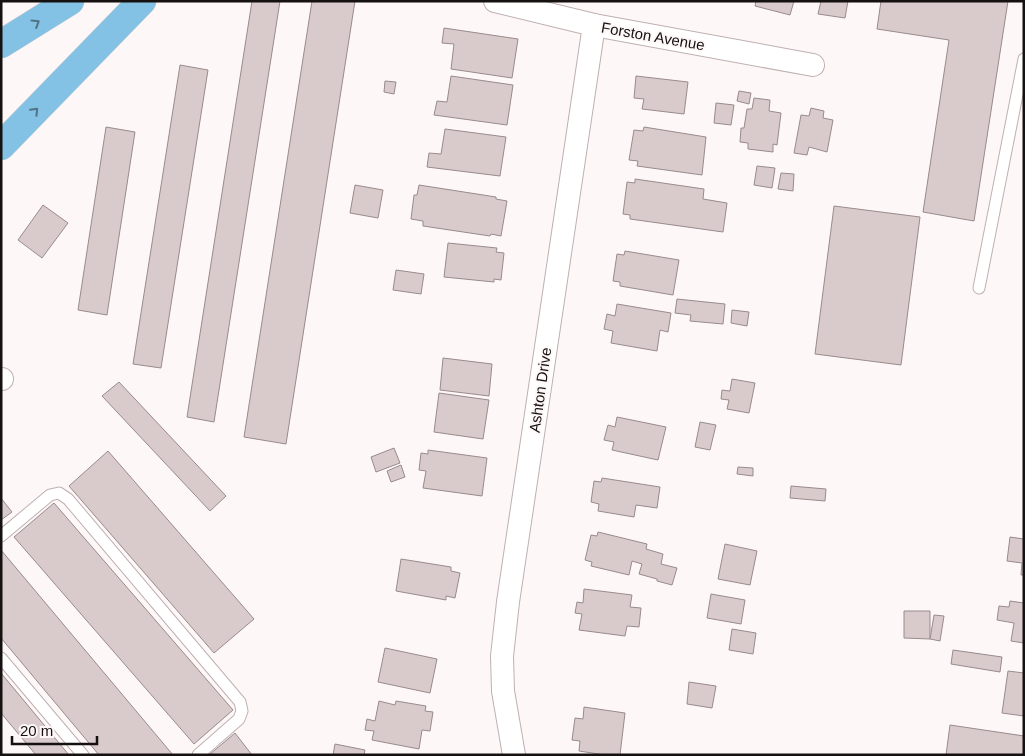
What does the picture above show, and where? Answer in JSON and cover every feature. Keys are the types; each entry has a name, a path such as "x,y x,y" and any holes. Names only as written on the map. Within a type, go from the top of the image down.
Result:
{"highway":[{"path":"1,44 70,1"},
{"path":"1,146 142,1"}],"street":[{"name":"Forston Avenue","path":"495,1 594,25 813,65"},
{"name":"Ashton Drive","path":"514,755 503,692 502,656 508,602 594,25"}],"lane":[{"path":"979,288 1024,59"},
{"path":"1,536 50,495 59,493 68,499 240,702 242,712 239,720 198,755"},
{"path":"1,658 84,755"}],"building":[{"path":"252,1 280,1 214,422 187,417"},
{"path":"312,1 355,1 286,444 244,437"},
{"path":"756,1 794,1 790,15 755,6"},
{"path":"821,1 848,1 845,18 818,14"},
{"path":"881,1 1008,1 974,221 923,212 949,40 877,29"},
{"path":"444,28 518,39 512,78 451,69 454,44 442,43"},
{"path":"180,65 208,70 161,368 133,364"},
{"path":"451,76 513,85 507,125 434,115 437,101 447,102"},
{"path":"636,76 688,82 684,114 642,109 644,99 634,98"},
{"path":"385,81 396,82 394,94 384,92"},
{"path":"739,91 751,93 749,104 737,101"},
{"path":"754,98 770,100 769,111 781,113 777,145 773,144 773,152 748,149 748,143 740,142 741,128 744,128 747,109 752,109"},
{"path":"716,103 734,105 731,125 714,123"},
{"path":"811,108 824,111 823,118 833,120 827,152 809,147 807,155 794,153 801,115 809,116"},
{"path":"106,127 135,132 107,315 78,310"},
{"path":"644,127 706,137 702,175 637,166 638,161 629,160 634,130 643,131"},
{"path":"445,129 506,137 500,176 427,167 429,153 441,154"},
{"path":"757,166 775,168 772,188 754,185"},
{"path":"781,173 794,174 793,191 778,189"},
{"path":"635,179 704,189 703,199 727,203 723,232 630,219 630,215 623,214 627,182 635,183"},
{"path":"355,185 383,190 378,218 350,213"},
{"path":"419,185 496,197 496,199 507,201 501,236 423,226 423,221 411,219 414,195 417,195"},
{"path":"43,205 68,223 42,258 18,240"},
{"path":"834,206 920,217 901,365 815,354"},
{"path":"448,243 497,248 496,252 504,253 501,280 494,279 494,282 444,277"},
{"path":"625,251 679,260 673,295 620,286 620,282 613,281 617,254 624,255"},
{"path":"396,270 424,274 421,294 393,290"},
{"path":"677,299 725,304 723,324 690,321 691,315 675,313"},
{"path":"617,304 671,313 668,332 660,330 657,351 611,343 613,331 604,329 607,314 615,316"},
{"path":"732,310 749,312 747,326 731,323"},
{"path":"443,358 492,364 489,396 440,390"},
{"path":"732,379 755,383 749,413 727,409 729,400 721,399 722,390 730,391"},
{"path":"119,382 226,496 210,511 102,396"},
{"path":"439,393 489,400 483,439 434,432"},
{"path":"617,417 666,427 658,460 612,450 614,442 604,440 608,425 615,427"},
{"path":"700,422 716,425 710,450 695,447"},
{"path":"394,448 400,463 376,472 371,457"},
{"path":"428,450 487,458 482,496 423,488 426,471 419,470 421,453 428,454"},
{"path":"108,451 254,619 214,653 69,486"},
{"path":"401,465 405,477 391,482 387,471"},
{"path":"738,467 753,468 753,476 737,474"},
{"path":"602,478 660,487 657,508 636,505 634,517 598,511 599,504 591,502 594,481 601,482"},
{"path":"791,486 826,489 825,501 790,498"},
{"path":"1,498 12,512 1,520"},
{"path":"54,503 233,710 194,744 14,537"},
{"path":"598,532 647,544 646,549 663,554 661,564 677,568 672,585 639,574 642,564 632,561 629,575 591,566 592,562 585,560 591,535 597,536"},
{"path":"1010,537 1024,539 1024,575 1021,575 1022,563 1007,561"},
{"path":"725,544 757,551 750,585 718,579"},
{"path":"1,550 173,755 99,755 1,638"},
{"path":"401,559 451,567 451,571 460,573 455,598 446,596 446,600 396,591"},
{"path":"584,589 632,595 630,607 641,608 639,627 627,626 625,636 579,630 582,614 575,613 577,602 583,603"},
{"path":"711,594 745,600 741,624 707,618"},
{"path":"1010,601 1024,603 1024,643 1011,641 1014,623 997,620 999,606 1009,607"},
{"path":"904,611 930,611 930,639 904,638"},
{"path":"934,615 944,616 940,641 930,639"},
{"path":"732,629 756,633 753,654 729,650"},
{"path":"385,648 437,659 430,693 378,682"},
{"path":"953,650 1002,657 1000,672 951,664"},
{"path":"1008,671 1024,673 1024,716 1002,713"},
{"path":"1,673 69,755 36,755 1,713"},
{"path":"689,682 716,686 712,708 687,704"},
{"path":"379,701 395,705 396,701 426,706 425,711 433,712 430,731 422,730 419,749 372,740 374,731 365,730 367,719 375,721"},
{"path":"584,707 625,713 620,755 579,751 580,741 572,740 575,718 583,719"},
{"path":"950,725 1024,736 1024,755 946,755"},
{"path":"235,733 252,755 209,755"},
{"path":"335,744 365,750 364,755 333,755"}]}
